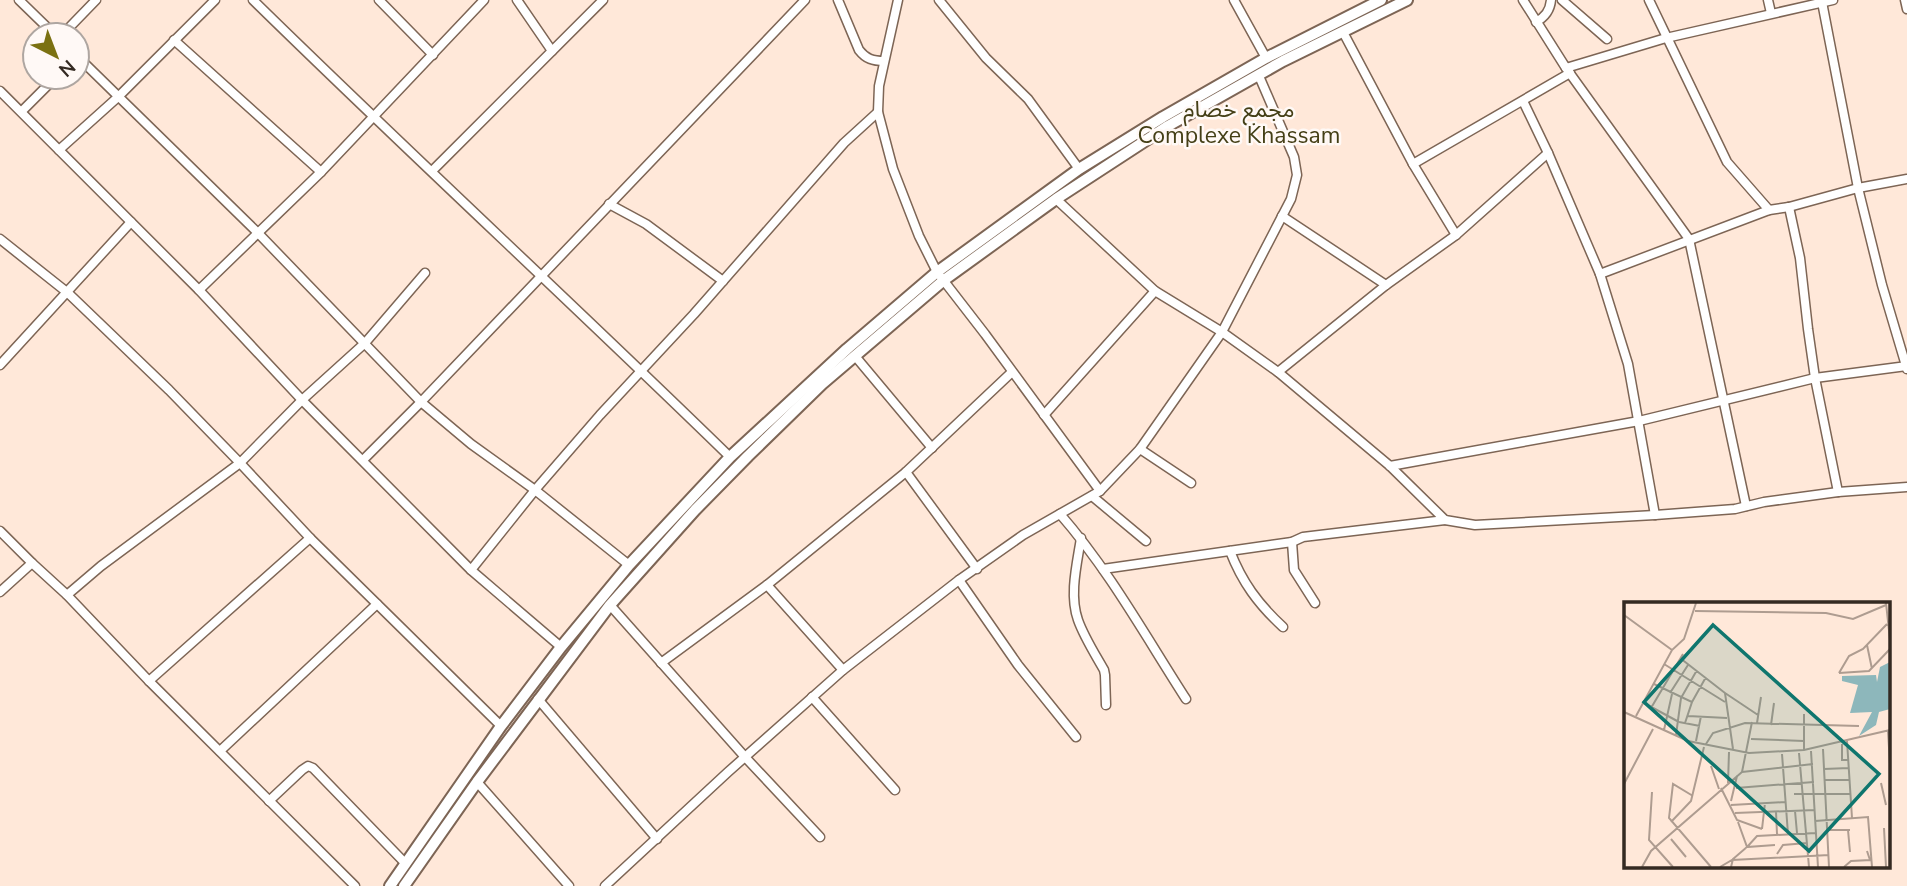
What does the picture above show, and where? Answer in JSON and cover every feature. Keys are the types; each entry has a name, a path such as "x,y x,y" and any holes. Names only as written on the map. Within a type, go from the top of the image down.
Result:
{"highway":[{"path":"406,878 501,726 561,647 629,565 730,457 847,349 1079,169 1266,58 1381,0"},
{"path":"390,886 406,878 610,606 695,510 822,384 941,276 1168,126 1283,61 1407,0"}],"street":[{"path":"19,0 41,21"},
{"path":"76,21 96,0"},
{"path":"59,150 118,97 215,0"},
{"path":"253,0 373,118 432,171 730,457"},
{"path":"379,0 433,55"},
{"path":"199,290 321,172 484,0"},
{"path":"517,0 552,51"},
{"path":"432,171 603,0"},
{"path":"363,460 805,0"},
{"path":"838,0 864,57 884,61"},
{"path":"898,0 878,86 878,112 893,169 919,236 941,276 1044,415 1096,493 1146,541"},
{"path":"939,0 986,58 1028,99 1079,169"},
{"path":"1234,0 1266,58"},
{"path":"1523,0 1568,70 1689,239 1746,506"},
{"path":"1536,22 1545,16 1551,0"},
{"path":"1562,0 1607,39"},
{"path":"1649,0 1727,162 1769,210"},
{"path":"1768,0 1771,13"},
{"path":"1413,164 1523,101 1568,70 1666,38 1833,0"},
{"path":"1905,0 1907,9"},
{"path":"1390,466 1639,421 1815,378 1907,367 1882,285 1858,188 1822,2"},
{"path":"1343,32 1413,164 1456,235"},
{"path":"174,40 321,172"},
{"path":"91,70 258,233 421,402 471,444 535,490 629,565"},
{"path":"605,886 843,670 959,580 1023,535 1096,493 1140,449 1222,332 1291,199 1297,174 1294,157 1259,76"},
{"path":"0,91 199,290 302,400 471,570 561,647"},
{"path":"22,111 42,91"},
{"path":"1523,101 1600,274 1628,364 1655,514"},
{"path":"471,570 535,490 641,370 844,143 878,112"},
{"path":"1278,372 1386,285 1456,235 1548,153"},
{"path":"1600,274 1769,210 1907,179"},
{"path":"1056,199 1155,291 1222,332 1278,372 1390,466 1445,520"},
{"path":"608,204 646,225 723,281"},
{"path":"1789,207 1800,258 1815,378 1838,492"},
{"path":"1282,216 1386,285"},
{"path":"0,365 131,222"},
{"path":"0,239 68,293 169,390 310,538 501,726"},
{"path":"67,595 101,565 240,463 302,400 366,343 425,273"},
{"path":"1044,415 1155,291"},
{"path":"855,356 932,448"},
{"path":"662,663 767,585 906,472 1012,372"},
{"path":"1140,449 1191,483"},
{"path":"906,472 978,569"},
{"path":"1103,569 1292,542 1303,537 1445,520 1475,525 1735,509 1764,502 1838,492 1907,487"},
{"path":"1060,514 1103,569 1186,699"},
{"path":"0,531 67,595 149,681 355,886"},
{"path":"149,681 310,538"},
{"path":"1081,538 1075,606 1078,621 1104,670 1106,705"},
{"path":"1292,542 1294,570 1314,603"},
{"path":"1230,551 1239,575 1268,613 1283,627"},
{"path":"0,592 32,564"},
{"path":"959,580 1018,665 1076,737"},
{"path":"767,585 843,670"},
{"path":"220,751 377,604"},
{"path":"610,606 820,837"},
{"path":"813,697 895,790"},
{"path":"538,699 657,839"},
{"path":"269,801 302,770 309,766 313,768 406,878"},
{"path":"477,782 569,886"}],"district":[{"name":"مجمع خصام Complexe Khassam","path":"1239,122"}]}
